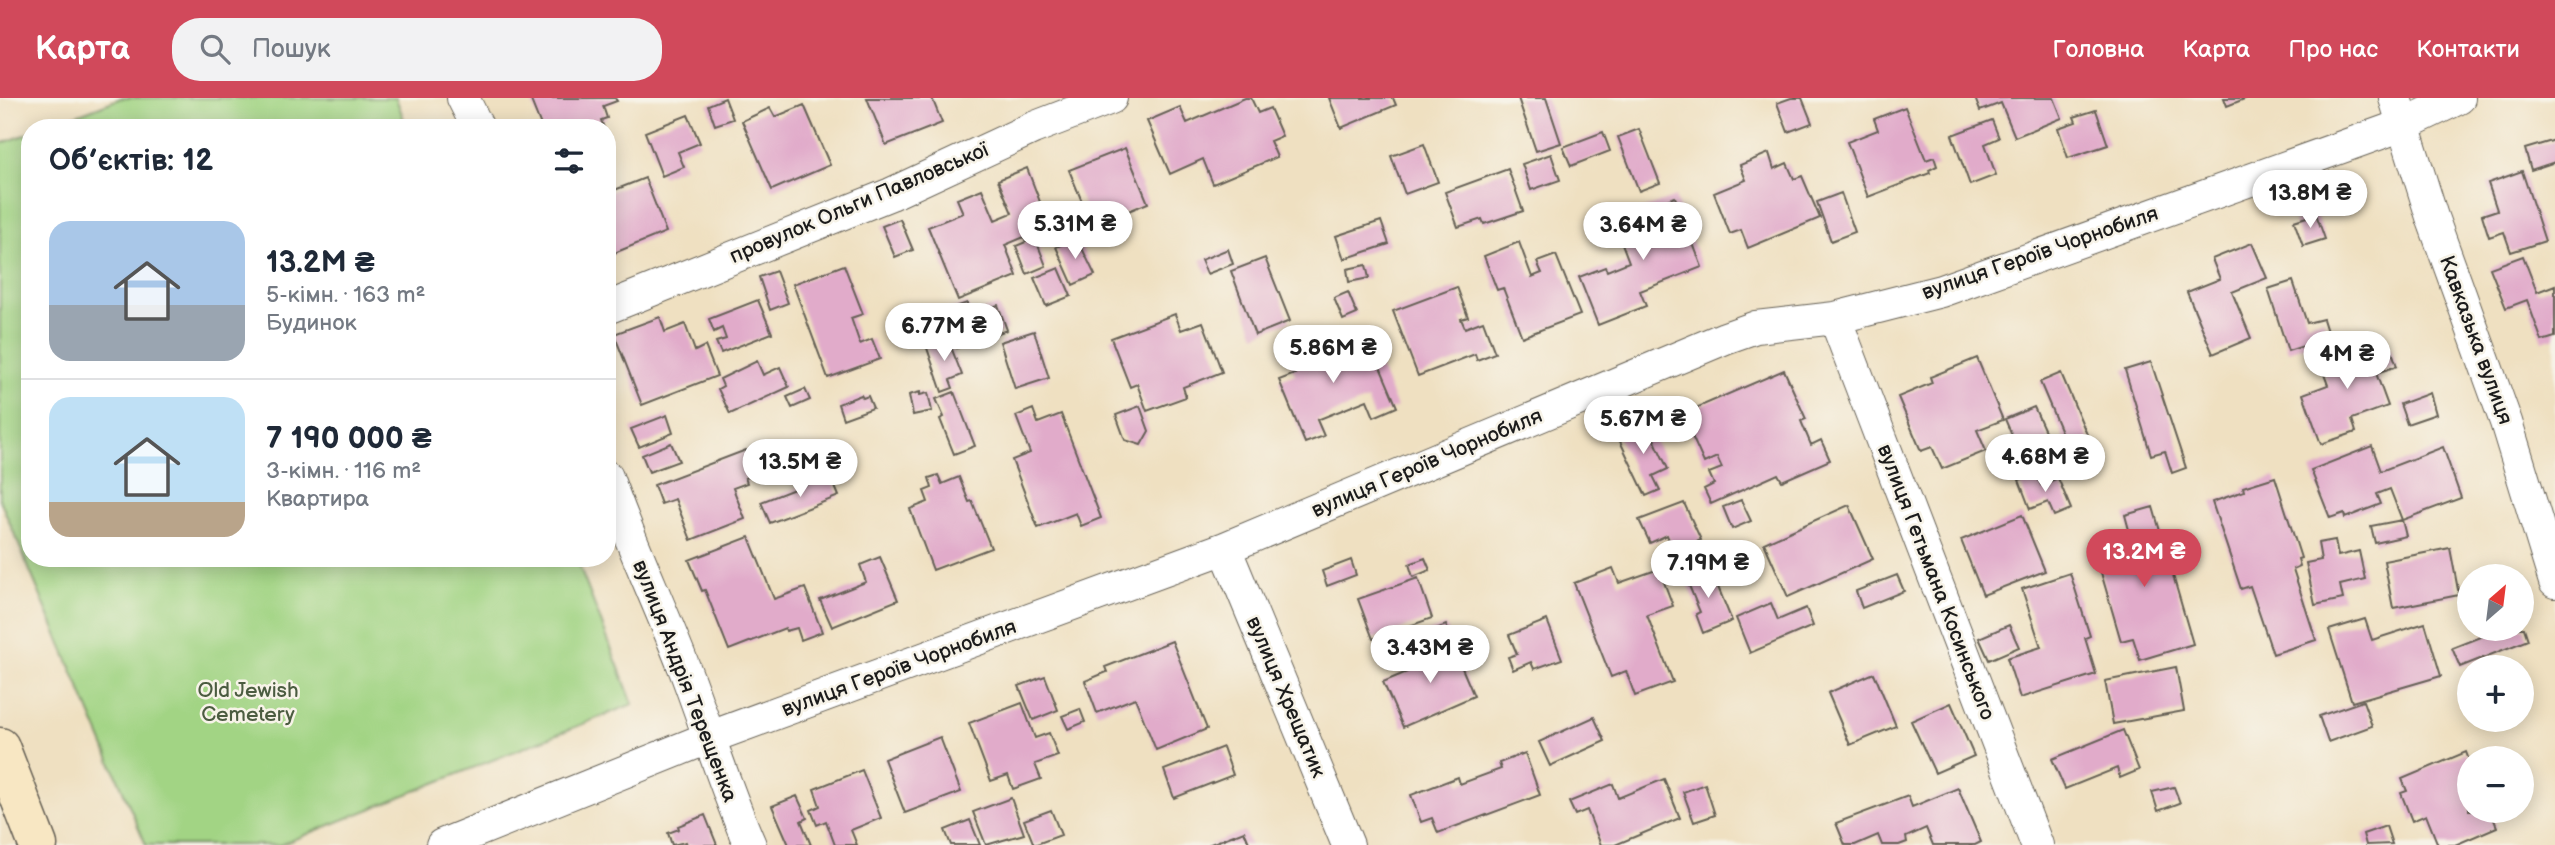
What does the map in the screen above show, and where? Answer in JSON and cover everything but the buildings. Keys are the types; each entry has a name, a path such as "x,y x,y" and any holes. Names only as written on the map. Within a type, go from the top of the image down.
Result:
{"main road":[{"path":"0,747 38,845"}],"street":[{"path":"463,98 474,119"},
{"name":"провулок Ольги Павловської","path":"616,304 891,194 1034,128 1111,98"},
{"name":"вулиця Героїв Чорнобиля","path":"442,845 708,738 1225,548 1725,338 1756,327 1835,318 1941,291 2399,111 2459,98"},
{"name":"Кавказька вулиця","path":"2399,111 2463,307 2506,422 2555,582"},
{"name":"вулиця Гетьмана Косинського","path":"1835,318 2038,845"},
{"name":"вулиця Андрія Терещенка","path":"616,501 686,672 708,738 750,845"},
{"name":"вулиця Хрещатик","path":"1225,548 1348,845"}],"green space":[{"path":"121,98 396,98 404,119 66,119"},
{"name":"Old Jewish Cemetery","path":"21,136 21,550 0,500 0,144"},
{"name":"Old Jewish Cemetery","path":"28,567 580,567 633,704 280,845 146,845"}]}
